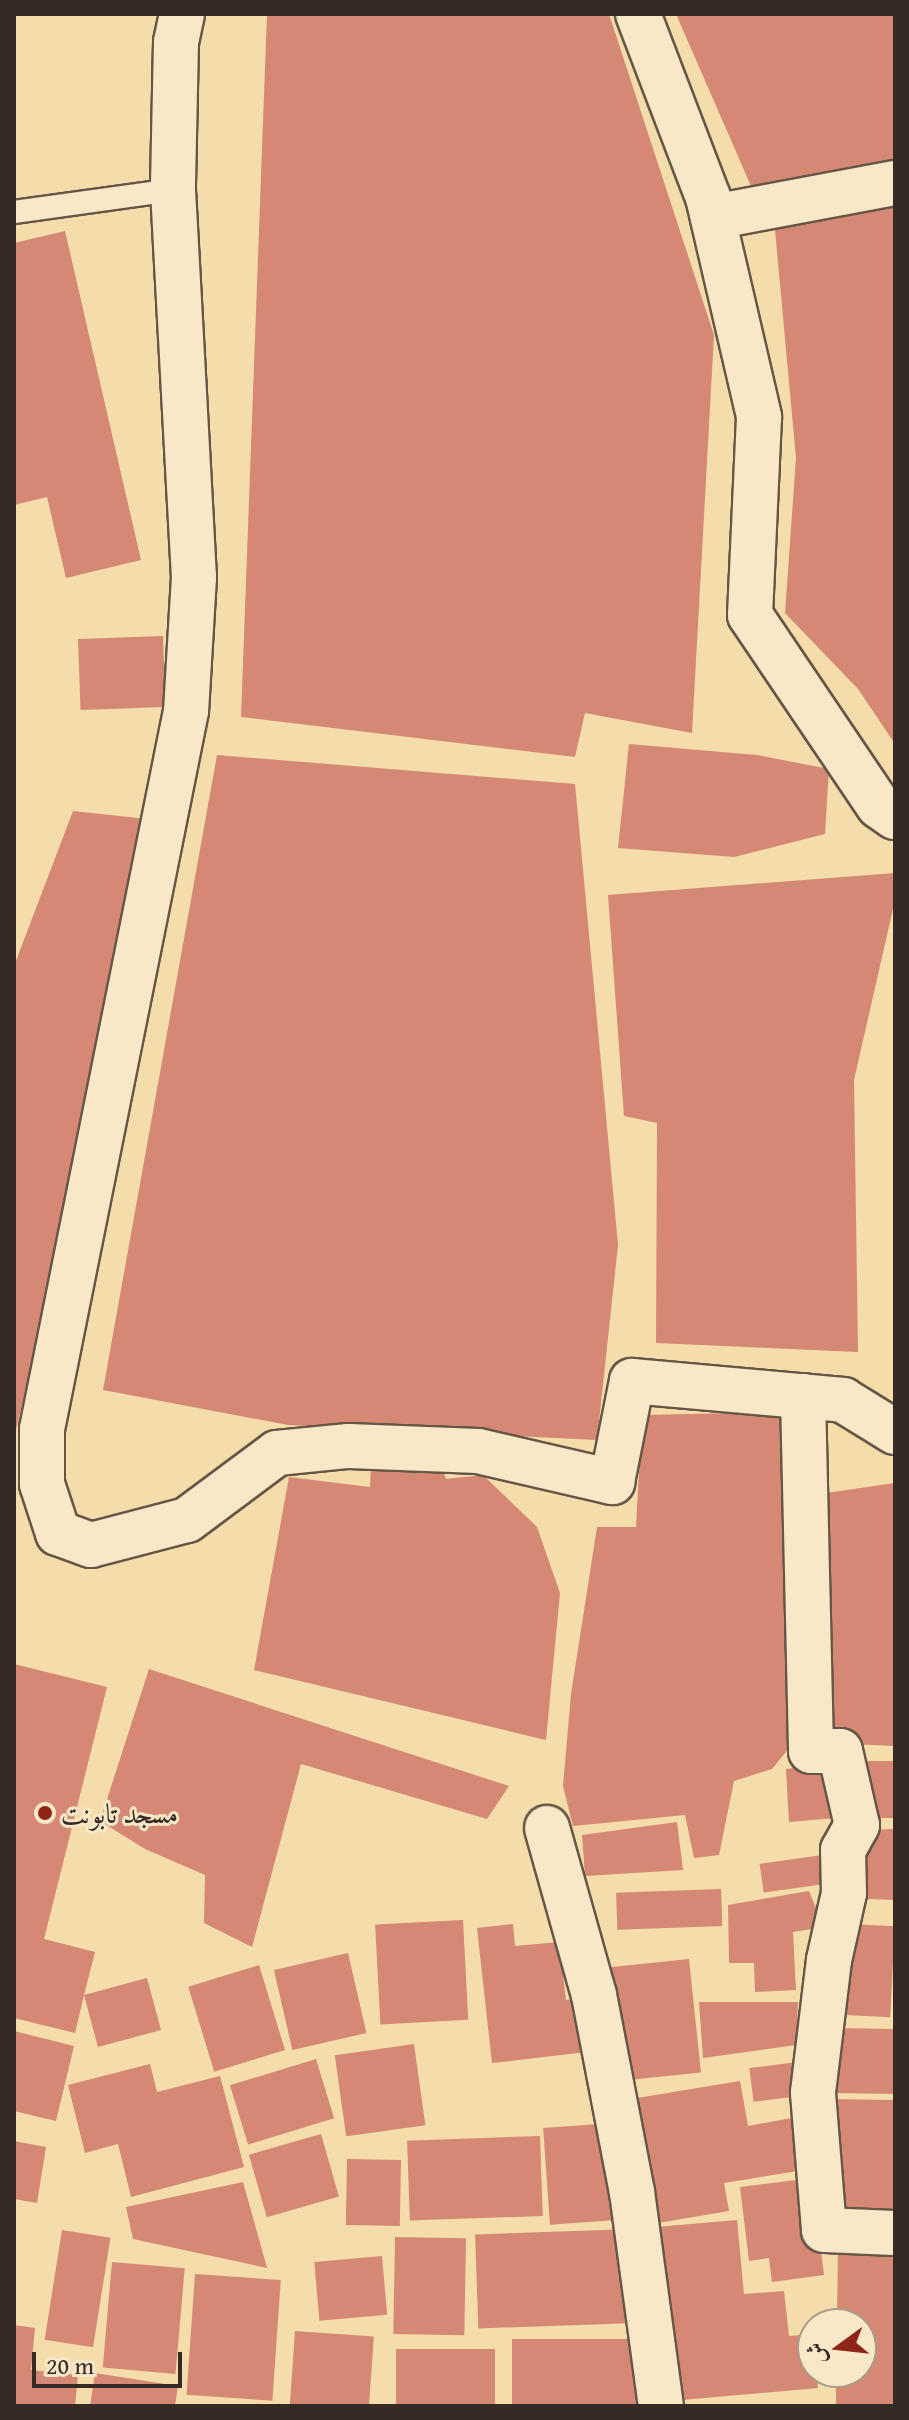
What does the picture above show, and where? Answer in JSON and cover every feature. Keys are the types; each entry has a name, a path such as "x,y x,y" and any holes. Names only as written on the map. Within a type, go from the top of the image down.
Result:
{"street":[{"path":"182,14 176,42 173,190 194,577 186,711 42,1429 42,1484 58,1533 91,1545 187,1520 277,1453 349,1446 478,1451 612,1482 632,1381 843,1400 895,1432"},
{"path":"638,14 713,217 759,417 750,615 879,806 895,817"},
{"path":"713,217 895,183"},
{"path":"803,1396 811,1751 840,1751 857,1825 843,1850 844,1893 829,1960 813,2093 824,2230 895,2233"},
{"path":"547,1828 600,2025 632,2192 661,2406"}],"lane":[{"path":"14,212 173,190"}],"building":[{"path":"267,14 609,14 714,335 692,733 585,713 575,757 241,717"},
{"path":"676,14 895,14 895,169 754,193"},
{"path":"895,189 895,744 858,689 785,613 796,458 774,219"},
{"path":"65,231 141,560 66,578 47,497 14,505 14,243"},
{"path":"163,636 165,707 81,710 78,639"},
{"path":"629,744 757,755 829,769 825,834 734,857 618,848"},
{"path":"217,755 575,784 618,1245 597,1440 288,1425 103,1390"},
{"path":"73,811 147,819 132,948 15,1434 14,966"},
{"path":"895,873 895,900 854,1080 858,1352 656,1343 657,1123 624,1116 608,895"},
{"path":"783,1412 808,1725 772,1769 734,1781 719,1855 694,1858 685,1815 573,1826 563,1786 571,1694 597,1527 636,1527 642,1415"},
{"path":"371,1464 441,1466 446,1479 483,1475 537,1527 560,1593 546,1740 254,1670 289,1477 370,1487"},
{"path":"895,1483 895,1746 829,1743 812,1495"},
{"name":"مسجد تابونت","path":"14,1664 107,1687 44,1939 95,1952 75,2033 14,2018"},
{"path":"149,1669 509,1786 487,1819 301,1764 252,1947 204,1923 205,1875 145,1849 100,1821"},
{"path":"851,1761 895,1761 895,1818 864,1818"},
{"path":"836,1763 848,1817 789,1822 786,1769"},
{"path":"677,1822 683,1870 585,1876 582,1835"},
{"path":"895,1829 895,1900 868,1899 860,1830"},
{"path":"830,1854 834,1883 764,1893 760,1864"},
{"path":"721,1889 722,1926 617,1930 616,1893"},
{"path":"809,1891 824,1927 793,1932 796,1990 755,1992 754,1963 729,1963 728,1905"},
{"path":"463,1920 468,2020 380,2024 375,1925"},
{"path":"513,1924 515,1946 559,1942 566,2000 589,1997 595,2051 492,2063 477,1928"},
{"path":"851,1924 895,1926 890,2017 846,2015"},
{"path":"348,1953 366,2033 292,2050 274,1970"},
{"path":"689,1959 701,2072 621,2081 609,1967"},
{"path":"259,1965 285,2050 214,2072 188,1987"},
{"path":"147,1978 161,2030 98,2047 84,1995"},
{"path":"699,2002 798,2002 796,2045 703,2058"},
{"path":"837,2028 895,2029 894,2094 836,2093"},
{"path":"14,2031 74,2046 56,2121 14,2111"},
{"path":"414,2044 425,2125 346,2136 335,2055"},
{"path":"316,2059 334,2118 248,2145 230,2085"},
{"path":"798,2062 802,2096 754,2102 749,2068"},
{"path":"150,2064 157,2092 220,2076 244,2167 131,2197 118,2144 85,2153 68,2085"},
{"path":"740,2081 748,2126 802,2116 810,2169 724,2183 729,2211 652,2224 631,2099"},
{"path":"824,2099 895,2100 895,2224 833,2222"},
{"path":"613,2123 620,2220 550,2225 543,2128"},
{"path":"321,2134 339,2196 267,2217 249,2155"},
{"path":"540,2136 543,2216 410,2221 407,2141"},
{"path":"14,2141 46,2147 37,2203 14,2199"},
{"path":"347,2159 401,2160 400,2226 346,2225"},
{"path":"812,2178 824,2275 772,2282 769,2258 749,2261 740,2187"},
{"path":"243,2182 267,2268 133,2239 126,2207"},
{"path":"737,2220 744,2294 784,2291 789,2336 797,2335 797,2388 818,2388 671,2401 656,2227"},
{"path":"633,2229 636,2323 478,2328 475,2235"},
{"path":"62,2230 110,2238 93,2347 45,2340"},
{"path":"395,2237 466,2238 464,2335 393,2334"},
{"path":"838,2243 895,2244 895,2406 836,2406 836,2388 877,2388 877,2308 837,2308"},
{"path":"382,2256 387,2315 319,2321 314,2262"},
{"path":"112,2262 185,2268 175,2374 103,2368"},
{"path":"195,2274 281,2280 272,2401 187,2395"},
{"path":"14,2325 35,2328 31,2370 78,2375 75,2406 14,2406"},
{"path":"295,2331 374,2337 369,2406 290,2406"},
{"path":"512,2339 642,2339 642,2406 512,2406"},
{"path":"396,2349 495,2349 495,2406 396,2406"},
{"path":"95,2373 178,2386 175,2406 90,2406"}],"place":[{"name":"مسجد تابونت","path":"45,1813"}]}
